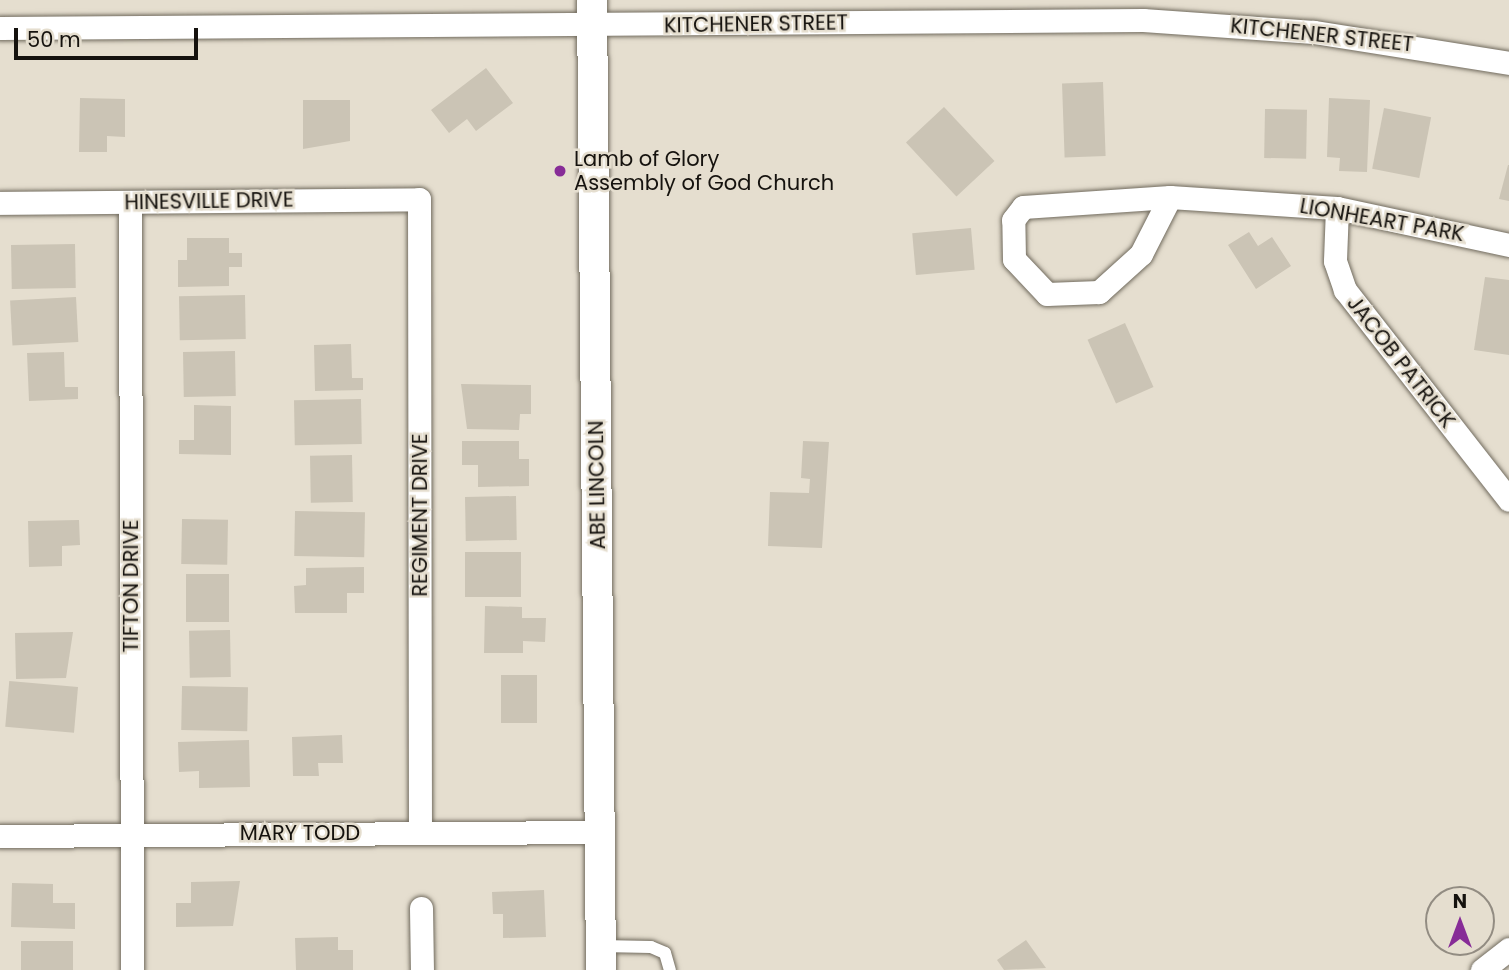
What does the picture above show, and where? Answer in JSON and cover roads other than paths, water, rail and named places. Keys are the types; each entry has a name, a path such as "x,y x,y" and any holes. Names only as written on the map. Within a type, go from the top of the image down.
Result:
{"street":[{"name":"KITCHENER STREET","path":"0,28 592,13 1156,21 1314,32 1509,63"},
{"name":"ABE LINCOLN","path":"592,13 601,958"},
{"name":"LIONHEART PARK","path":"1170,197 1141,254 1099,292 1047,293 1014,259 1013,220 1023,208 1170,197 1337,208 1509,245"},
{"name":"HINESVILLE DRIVE","path":"0,203 419,199"},
{"name":"REGIMENT DRIVE","path":"419,199 420,832"},
{"name":"TIFTON DRIVE","path":"131,202 132,970"},
{"name":"JACOB PATRICK","path":"1337,208 1335,261 1345,290 1509,500"},
{"name":"MARY TODD","path":"0,836 601,832"},
{"path":"421,908 422,970"},
{"path":"1482,970 1509,949"}],"lane":[{"path":"601,958 651,947 665,953 670,970"}],"place":[{"name":"Lamb of Glory Assembly of God Church","path":"560,171"}]}
